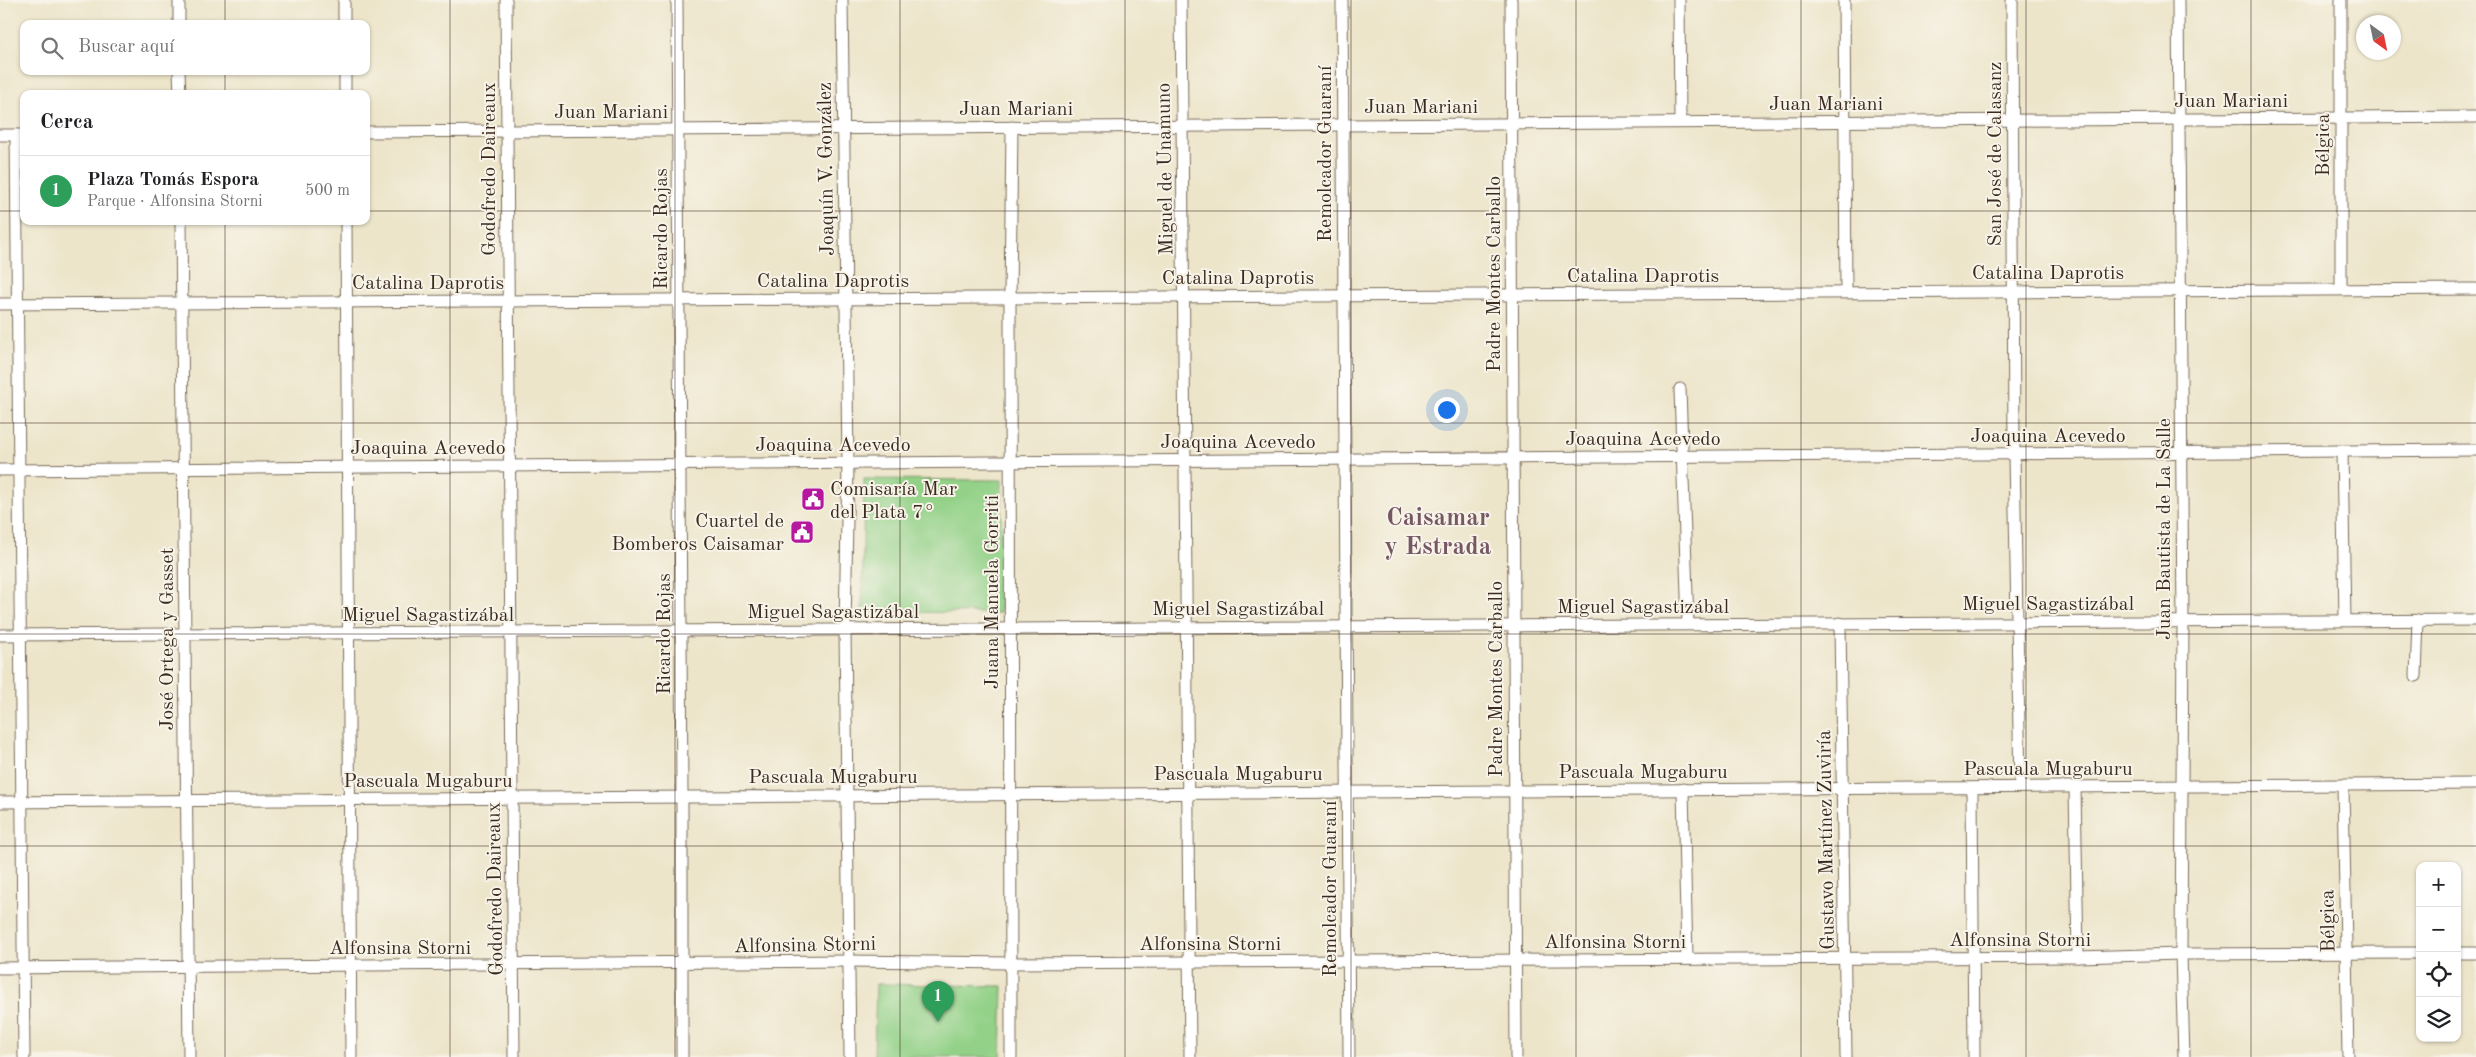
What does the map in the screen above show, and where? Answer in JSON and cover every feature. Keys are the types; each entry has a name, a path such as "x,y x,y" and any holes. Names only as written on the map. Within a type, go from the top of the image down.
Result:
{"street":[{"path":"179,0 179,20"},
{"path":"344,0 344,20"},
{"name":"Godofredo Daireaux","path":"506,0 514,1057"},
{"name":"Ricardo Rojas","path":"677,0 682,631 682,1057"},
{"name":"Joaquín V. González","path":"842,0 848,463 845,629 850,1057"},
{"name":"Miguel de Unamuno","path":"1181,0 1190,1057"},
{"name":"Remolcador Guaraní","path":"1342,0 1349,1057"},
{"name":"Padre Montes Carballo","path":"1511,0 1516,1057"},
{"path":"1678,0 1680,122"},
{"path":"1844,0 1846,292"},
{"name":"San José de Calasanz","path":"2012,0 2014,454 2020,787"},
{"name":"Juan Bautista de La Salle","path":"2178,0 2183,786 2180,954 2184,1057"},
{"name":"Bélgica","path":"2341,0 2342,290"},
{"path":"179,75 180,90"},
{"path":"345,75 345,90"},
{"name":"Juan Mariani","path":"370,132 2476,117"},
{"name":"Juana Manuela Gorriti","path":"1010,1057 1010,298 1012,127"},
{"path":"0,135 20,135 17,304 24,1057"},
{"name":"José Ortega y Gasset","path":"181,225 188,1057"},
{"path":"346,225 351,1057"},
{"name":"Catalina Daprotis","path":"0,304 2476,289"},
{"path":"1680,389 1688,624"},
{"name":"Joaquina Acevedo","path":"0,470 2476,450"},
{"path":"2342,451 2345,620"},
{"path":"2416,676 2418,620"},
{"name":"Miguel Sagastizábal","path":"0,635 2476,620"},
{"name":"Gustavo Martínez Zuviría","path":"1840,623 1846,1057"},
{"name":"Pascuala Mugaburu","path":"0,802 847,796 1010,793 2476,784"},
{"name":"Bélgica","path":"2343,785 2348,1057"},
{"path":"2076,787 2078,957"},
{"path":"1972,788 1974,1057"},
{"path":"1682,789 1687,959"},
{"name":"Alfonsina Storni","path":"0,968 849,962 1845,959 2416,953"},
{"path":"2461,954 2476,954"}],"green space":[{"path":"864,479 1002,480 1000,613 862,612"},
{"path":"876,984 1003,986 1001,1057 874,1057"}],"place":[{"name":"Comisaría Mar del Plata 7°","path":"813,499"},
{"name":"Cuartel de Bomberos Caisamar","path":"802,532"},
{"name":"Plaza Tomás Espora","path":"938,1022"}],"district":[{"name":"Caisamar y Estrada","path":"1438,530"}]}
